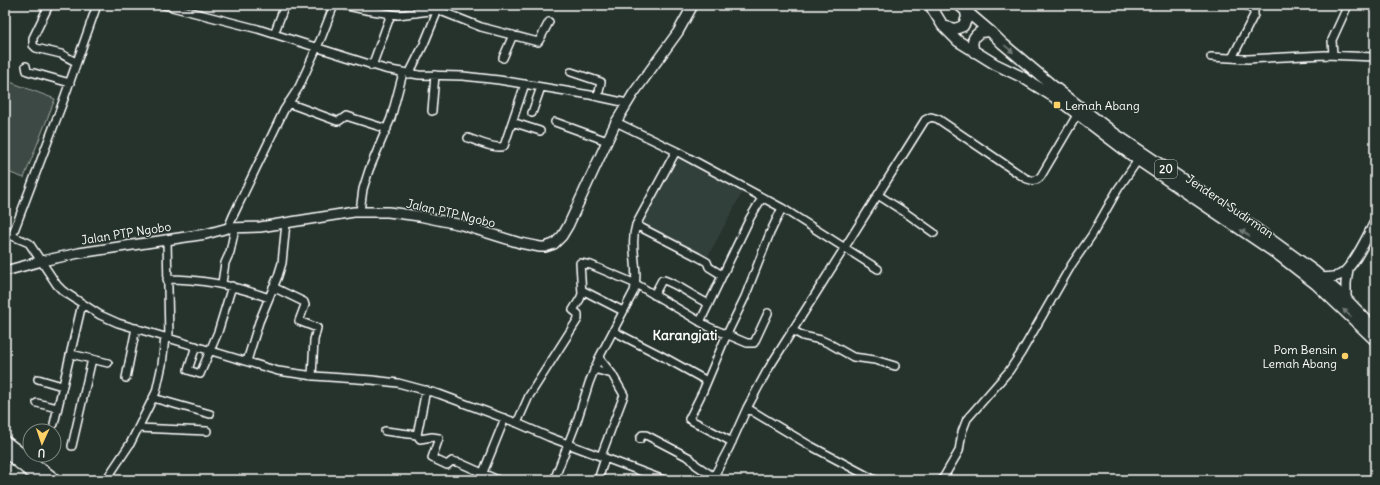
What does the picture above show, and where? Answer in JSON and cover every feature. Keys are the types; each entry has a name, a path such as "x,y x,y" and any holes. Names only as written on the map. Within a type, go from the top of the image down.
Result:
{"highway":[{"name":"Jenderal Sudirman","path":"930,5 943,26 958,41 974,52 1022,77 1060,100 1077,115 1138,160 1235,225 1304,274 1375,340"},
{"name":"Jenderal Sudirman","path":"963,8 1054,87 1115,134 1256,229 1321,278 1346,299 1375,329"},
{"path":"943,26 955,29 963,26 966,23 963,8"},
{"path":"974,52 972,43 973,38 980,32 990,31"},
{"path":"5,441 56,480"},
{"path":"5,452 40,480"}],"main road":[{"name":"Jalan PTP Ngobo","path":"5,271 79,253 206,234 232,228 260,227 360,211 388,212 419,216 462,225 536,247 549,246 559,240 568,226 616,122 627,103 678,32 693,5"},
{"path":"1346,299 1348,269 1375,222"},
{"path":"1321,278 1332,278 1340,275 1348,269"}],"street":[{"path":"49,5 33,38 33,45 36,48 54,52 76,62"},
{"path":"12,236 70,83 97,5"},
{"path":"164,5 274,34 372,66 406,73 474,77 525,84 627,103"},
{"path":"274,34 285,5"},
{"path":"222,284 226,263 230,252 233,216 288,103 299,87 334,5"},
{"path":"343,5 398,15 439,8 481,26 538,42 549,22"},
{"path":"416,12 420,5"},
{"path":"1232,58 1254,15 1254,11 1246,5"},
{"path":"1333,55 1332,40 1348,5"},
{"path":"360,211 363,189 370,165 387,129 406,73 424,44 439,8"},
{"path":"372,66 392,14"},
{"path":"503,58 513,35"},
{"path":"1211,57 1232,58 1333,55 1375,57"},
{"path":"26,66 27,71 70,83"},
{"path":"571,72 601,82 598,97"},
{"path":"432,111 435,75"},
{"path":"468,138 501,148 504,146 525,84"},
{"path":"532,113 541,87"},
{"path":"288,103 339,122 346,116 387,129"},
{"path":"640,440 642,435 646,435 690,458 696,466 713,478 732,442 746,408 767,371 927,118 935,117 1025,178 1036,181 1041,176 1077,115"},
{"path":"512,122 540,131"},
{"path":"555,122 607,141"},
{"path":"616,122 676,151 782,208 878,269"},
{"path":"554,480 594,369 634,292 636,284 633,238 636,225 676,151"},
{"path":"942,480 959,451 962,432 967,419 1009,371 1021,353 1072,264 1092,235 1118,189 1138,160"},
{"path":"878,195 934,234"},
{"path":"700,322 750,218 762,198"},
{"path":"732,442 689,420 782,208"},
{"path":"247,362 259,322 274,287 282,263 286,222"},
{"path":"636,225 707,262 709,268 722,275"},
{"path":"5,233 29,243 60,288 82,304 108,319 278,371 312,376 388,382 426,390 505,418 549,437 664,480"},
{"path":"106,480 122,458 153,398 159,382 167,337 167,240"},
{"path":"517,423 529,396 578,319 578,314 573,310 580,299 582,290 580,263 591,265 636,284 700,322 743,342 754,343 768,313"},
{"path":"168,279 187,279 222,284 269,298"},
{"path":"654,295 662,280 664,280 687,290 695,297 709,304"},
{"path":"196,346 188,370 200,374 224,315 232,286"},
{"path":"274,287 304,302 305,305 299,321 317,328 314,340 312,376"},
{"path":"582,290 624,311"},
{"path":"54,423 82,304"},
{"path":"126,378 136,328"},
{"path":"792,330 809,338 825,342 853,357 875,360 895,366"},
{"path":"613,331 706,381"},
{"path":"71,354 108,363"},
{"path":"598,480 603,457 624,395 612,374 599,358"},
{"path":"72,446 92,359"},
{"path":"594,369 612,374"},
{"path":"38,379 62,386"},
{"path":"417,435 426,390"},
{"path":"153,398 210,414"},
{"path":"37,404 57,408"},
{"path":"746,408 809,445 875,480"},
{"path":"480,480 505,418"},
{"path":"138,428 207,431"},
{"path":"385,431 417,435 420,439 432,437 439,438 432,458 447,464 455,461 498,480"}],"shaded area":[{"path":"5,80 55,99 24,178 5,171"},
{"path":"676,155 743,191 706,260 638,225"}],"place":[{"name":"Lemah Abang","path":"1057,105"},
{"name":"Pom Bensin Lemah Abang","path":"1345,356"}],"district":[{"name":"Karangjati","path":"685,335"}]}
